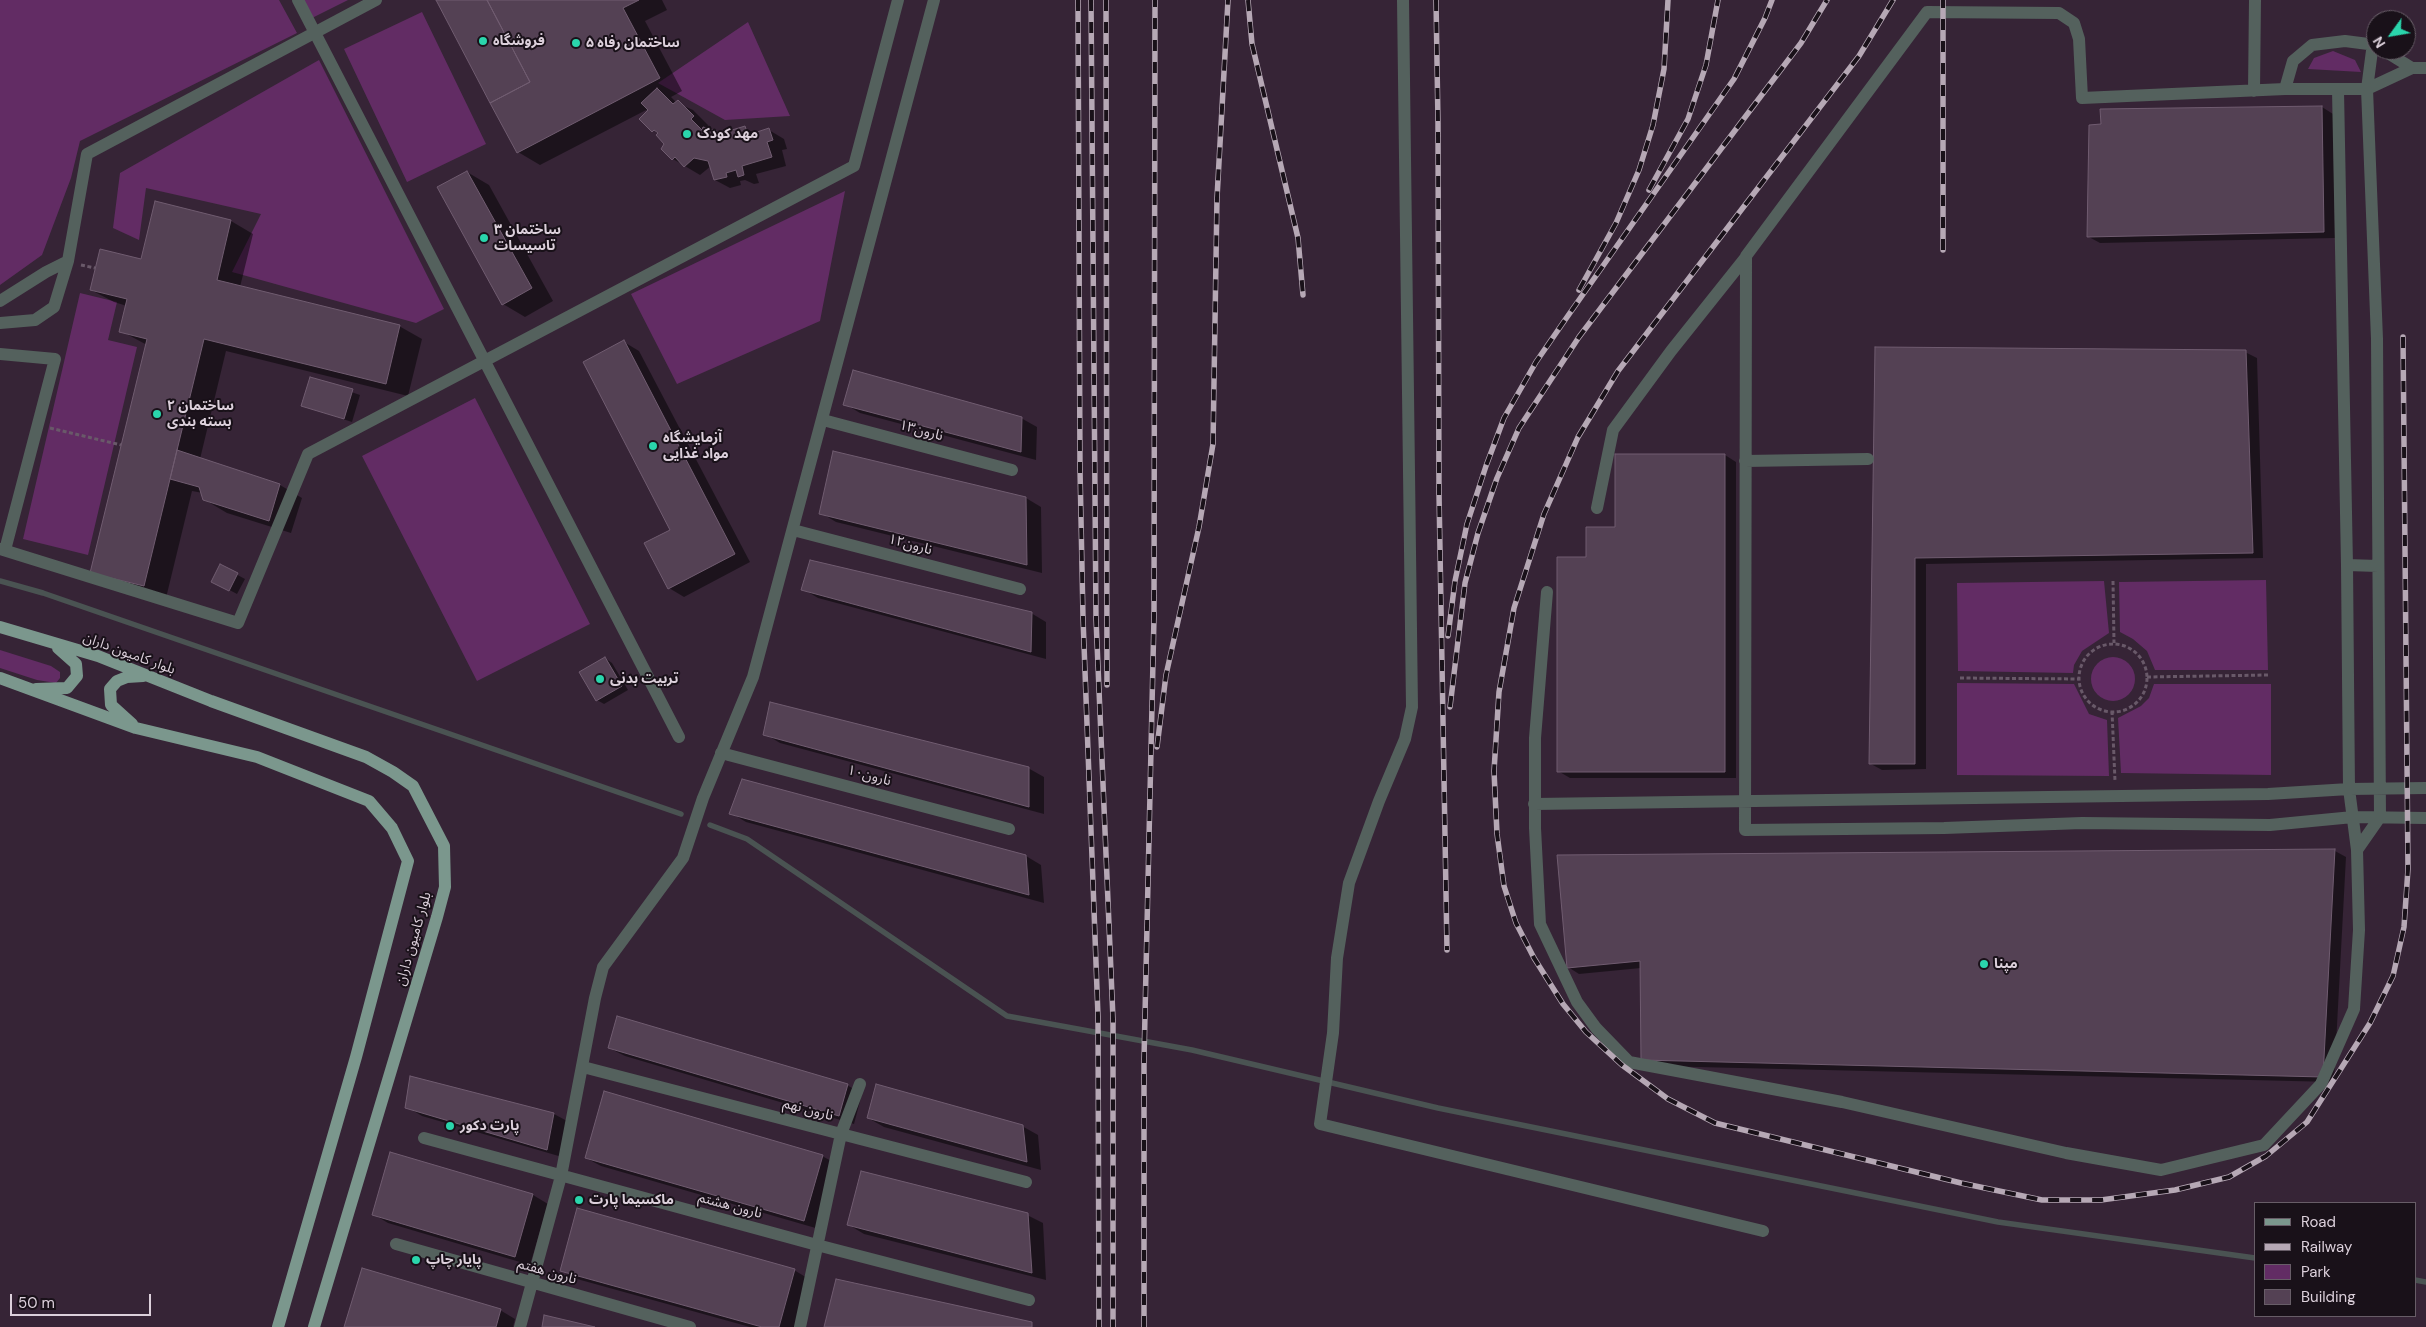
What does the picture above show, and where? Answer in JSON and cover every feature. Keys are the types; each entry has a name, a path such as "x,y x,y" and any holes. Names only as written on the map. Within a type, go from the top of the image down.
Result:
{"main road":[{"name":"بلوار کامیون داران","path":"0,626 48,643 98,656 366,757 413,786 444,846 445,887 314,1327"},
{"path":"31,689 66,688 77,676 76,664 65,652 48,643"},
{"path":"136,728 111,705 110,689 117,681 127,677 148,676"},
{"name":"بلوار کامیون داران","path":"0,678 74,707 136,728 257,757 369,801 392,828 408,861 356,1057 278,1327"}],"lane":[{"path":"298,0 316,31 679,737"},
{"path":"0,323 35,320 54,307 68,261 87,154 376,0"},
{"path":"0,354 55,359 2,550 238,623 308,454 854,166 898,0"},
{"path":"520,1327 561,1176 595,998 603,967 683,858 703,798 753,677 934,0"},
{"path":"1403,0 1412,708 1406,739 1379,801 1349,883 1337,958 1333,1033 1326,1071 1320,1124 1763,1231"},
{"path":"2254,91 2255,0"},
{"path":"1598,508 1613,430 1671,351 1746,257 1927,12 2059,12 2074,23 2079,39 2082,98 2285,89 2367,89 2412,68 2426,68"},
{"path":"2285,89 2293,61 2312,45 2345,41 2366,44"},
{"path":"2357,850 2380,817 2377,339 2367,89 2374,60"},
{"path":"2399,60 2412,68"},
{"path":"1548,592 1535,738 1534,804 1540,924 1577,1002 1596,1028 1629,1062 1842,1102 2066,1153 2160,1170 2264,1145 2321,1084 2354,1009 2359,930 2357,850 2349,789 2347,566 2338,90"},
{"path":"1746,257 1745,830 1944,828 2082,823 2270,825 2353,817 2426,818"},
{"path":"0,301 46,272 68,261"},
{"name":"نارون۱۳","path":"823,420 1012,470"},
{"path":"1745,461 1868,459"},
{"name":"نارون۱۲","path":"793,530 1020,589"},
{"path":"2347,566 2378,566"},
{"name":"نارون۱۰","path":"721,753 1009,828"},
{"path":"1534,804 2116,797 2426,788"},
{"name":"نارون نهم","path":"583,1067 1026,1182"},
{"path":"800,1327 842,1134 860,1084"},
{"name":"نارون هشتم","path":"424,1138 817,1245 1028,1300"},
{"name":"نارون هفتم","path":"396,1244 690,1327"}],"path":[{"path":"38,425 121,445"},
{"path":"2113,581 2114,643"},
{"path":"2114,643 2135,651 2142,660 2147,677 2144,692 2138,701 2129,708 2112,712 2096,707 2087,700 2079,679 2080,668 2085,658 2098,647 2114,643"},
{"path":"2147,677 2268,675"},
{"path":"1960,678 2079,679"},
{"path":"2112,712 2116,797"}],"green space":[{"path":"0,0 279,0 297,33 80,141 71,178 42,255 0,285"},
{"path":"297,0 348,0 308,20"},
{"path":"422,12 486,144 407,182 344,49"},
{"path":"748,22 790,116 725,120 658,83"},
{"path":"2333,51 2355,60 2361,72 2308,69 2314,58"},
{"path":"319,60 444,309 416,323 232,272 261,214 146,188 139,240 113,228 120,173"},
{"path":"845,191 820,321 677,384 631,294"},
{"path":"80,293 117,302 108,340 137,347 88,555 23,539"},
{"path":"475,398 590,624 477,681 362,456"},
{"path":"2266,580 2268,670 2155,670 2147,651 2133,639 2120,632 2119,582"},
{"path":"2104,581 2109,633 2082,651 2074,665 2073,673 1958,671 1957,583"},
{"path":"0,650 51,666 60,672 60,678 56,683 37,680 0,668"},
{"path":"2117,657 2129,663 2134,670 2134,688 2129,695 2122,700 2109,701 2101,698 2094,691 2091,675 2094,667 2101,660"},
{"path":"1957,683 2074,684 2089,714 2107,720 2109,776 1957,775"},
{"path":"2154,684 2271,684 2271,775 2121,773 2118,718 2141,706 2149,698"}],"building":[{"name":"فروشگاه","path":"436,0 487,0 530,82 490,103"},
{"name":"۵ ساختمان رفاه","path":"487,0 639,0 623,8 660,78 517,153 490,103 530,82"},
{"name":"مهد کودک","path":"657,88 673,104 678,100 694,116 691,119 702,130 703,127 717,131 716,135 745,126 748,135 769,128 773,140 767,142 772,157 742,166 744,175 738,177 736,170 726,173 727,177 714,180 708,161 694,158 684,167 675,157 672,160 661,149 664,144 656,135 658,133 654,130 652,132 639,119 648,110 641,103"},
{"path":"2322,106 2324,232 2087,237 2089,125 2101,124 2100,109"},
{"name":"۳ ساختمان تاسیسات","path":"467,171 532,288 502,305 437,187"},
{"name":"۲ ساختمان بسته بندی","path":"155,201 231,220 217,280 400,325 386,384 204,339 144,586 90,573 147,339 119,332 127,299 90,290 100,249 141,259"},
{"name":"آزمایشگاه مواد غذایی","path":"624,340 735,554 668,589 644,543 670,530 583,362"},
{"path":"1875,347 2246,350 2253,553 1915,558 1915,764 1869,764"},
{"path":"853,370 1022,417 1021,452 843,405"},
{"path":"310,377 353,389 344,419 301,406"},
{"path":"177,450 280,484 269,521 203,500 199,487 170,479"},
{"path":"833,451 1026,497 1027,565 819,514"},
{"path":"1615,454 1725,454 1725,772 1557,772 1557,557 1586,557 1586,527 1615,527"},
{"path":"810,560 1032,612 1031,652 801,590"},
{"path":"220,564 238,573 229,591 211,582"},
{"name":"تربیت بدنی","path":"605,657 622,686 596,701 579,672"},
{"path":"770,702 1029,767 1029,807 763,735"},
{"path":"742,779 1026,855 1029,895 729,814"},
{"name":"مپنا","path":"2335,849 2323,1077 1641,1060 1640,961 1567,968 1557,855"},
{"path":"617,1016 848,1084 839,1116 608,1048"},
{"path":"410,1076 554,1113 547,1150 405,1108"},
{"path":"876,1084 1023,1125 1027,1162 867,1118"},
{"path":"604,1091 823,1155 804,1221 585,1158"},
{"path":"390,1152 533,1194 515,1257 372,1215"},
{"path":"861,1171 1028,1213 1032,1273 847,1225"},
{"path":"577,1208 795,1269 779,1327 762,1327 560,1271"},
{"path":"362,1268 501,1309 496,1327 344,1327"},
{"path":"836,1279 1032,1322 1032,1327 824,1327"},
{"path":"544,1315 595,1327 542,1327"}],"waterway":[{"path":"0,581 43,593 681,814"},
{"path":"710,825 747,839 1007,1016 1192,1050 1438,1108 1998,1222 2254,1258"},
{"path":"2416,1280 2426,1282"}],"railway":[{"path":"1078,0 1080,469 1083,618 1098,1016 1099,1327"},
{"path":"1091,0 1096,619 1113,1019 1113,1327"},
{"path":"1106,0 1107,685"},
{"path":"1144,1327 1144,1059 1154,617 1155,0"},
{"path":"1157,747 1166,675 1199,527 1213,444 1217,198 1228,0"},
{"path":"1248,0 1252,44 1298,238 1303,295"},
{"path":"1436,0 1439,493 1447,950"},
{"path":"1579,290 1616,223 1639,170 1653,125 1664,69 1668,0"},
{"path":"1649,190 1688,119 1706,65 1718,0"},
{"path":"1448,636 1455,581 1467,524 1504,418 1536,362 1734,79 1772,0"},
{"path":"1450,707 1465,583 1478,533 1497,478 1519,428 1579,337 1801,43 1827,0"},
{"path":"1893,0 1859,56 1618,371 1578,437 1544,514 1514,608 1499,692 1494,771 1497,834 1504,886 1516,923 1534,958 1563,1004 1586,1032 1622,1065 1668,1099 1715,1123 1961,1183 2042,1200 2101,1200 2175,1190 2229,1177 2266,1156 2307,1122 2370,1023 2393,976 2404,927 2408,869 2403,337"},
{"path":"1943,0 1943,250"}],"place":[{"name":"فروشگاه","path":"483,41"},
{"name":"۵ ساختمان رفاه","path":"576,43"},
{"name":"مهد کودک","path":"687,134"},
{"name":"۳ ساختمان تاسیسات","path":"484,238"},
{"name":"۲ ساختمان بسته بندی","path":"157,414"},
{"name":"آزمایشگاه مواد غذایی","path":"653,446"},
{"name":"تربیت بدنی","path":"600,679"},
{"name":"مپنا","path":"1984,964"},
{"name":"پارت دکور","path":"450,1126"},
{"name":"ماکسیما پارت","path":"579,1200"},
{"name":"پایار چاپ","path":"416,1260"}]}
